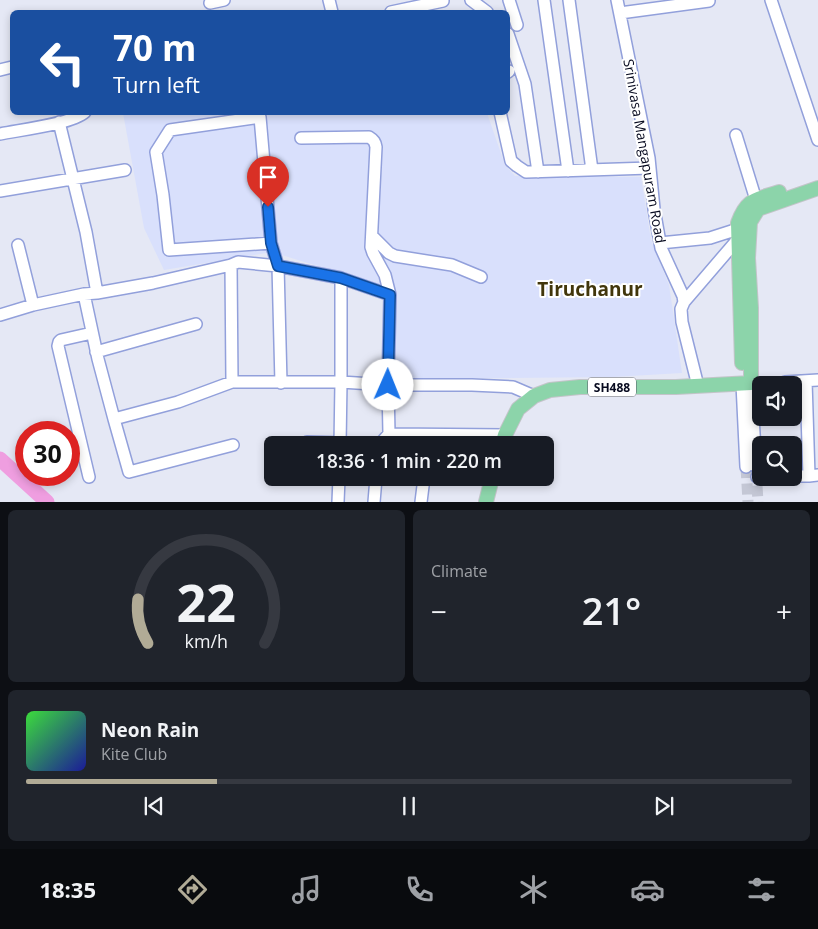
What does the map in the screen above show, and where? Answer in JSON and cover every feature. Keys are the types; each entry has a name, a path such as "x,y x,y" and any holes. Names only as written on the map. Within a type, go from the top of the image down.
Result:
{"main road":[{"path":"750,383 738,234 738,223 741,213 749,202 818,179"},
{"path":"750,383 751,308 748,258 750,222 758,209 818,188"},
{"name":"SH488","path":"505,436 518,409 534,396 550,390 580,387 698,386 750,383"},
{"path":"486,502 490,486"}],"street":[{"path":"210,5 224,0"},
{"path":"470,0 484,10"},
{"path":"509,0 518,25"},
{"path":"544,0 568,170"},
{"path":"569,0 592,170"},
{"name":"Srinivasa Mangapuram Road","path":"617,0 650,168 654,209 661,248 683,296 682,322 698,386"},
{"path":"620,13 687,5 708,0"},
{"path":"771,0 818,140"},
{"path":"400,10 443,1"},
{"path":"510,41 525,84 538,172"},
{"path":"0,134 59,122 82,115"},
{"path":"501,115 511,161 526,172 650,168"},
{"path":"271,243 169,250 156,152 170,130 260,117 271,243 278,266 281,383"},
{"path":"59,122 86,232 98,293"},
{"path":"736,135 756,200"},
{"path":"301,138 369,137 373,140 376,147 372,246 373,253 385,275 390,295 389,434 405,436"},
{"path":"0,191 125,170"},
{"path":"660,243 738,234"},
{"path":"684,302 738,234"},
{"path":"372,236 389,253 396,256 452,265 481,277"},
{"path":"18,245 33,305"},
{"path":"0,315 33,305 84,294 153,283 238,262 278,266 341,278 390,295"},
{"path":"231,265 232,382"},
{"path":"340,436 341,278"},
{"path":"84,294 96,352 129,472 233,445"},
{"path":"96,352 196,324"},
{"path":"89,477 58,346 61,340 92,333"},
{"path":"802,381 818,380"},
{"path":"806,381 814,476"},
{"path":"114,419 178,402 232,382 472,385 513,387 534,396"},
{"path":"750,383 753,436"},
{"path":"338,502 339,486"},
{"path":"374,502 375,486"},
{"path":"421,502 423,486"}],"shaded area":[{"path":"123,115 488,115 505,165 515,176 641,177 651,240 669,285 682,373 613,377 396,379 395,290 272,252 164,270 144,228"}],"waterway":[{"path":"0,459 47,502"}],"tunnel":[{"path":"746,467 748,502"},
{"path":"757,486 758,502"}],"district":[{"name":"Tiruchanur","path":"590,289"}],"route":[{"path":"268,207 271,243 278,266 341,278 390,295 388,385"}]}
